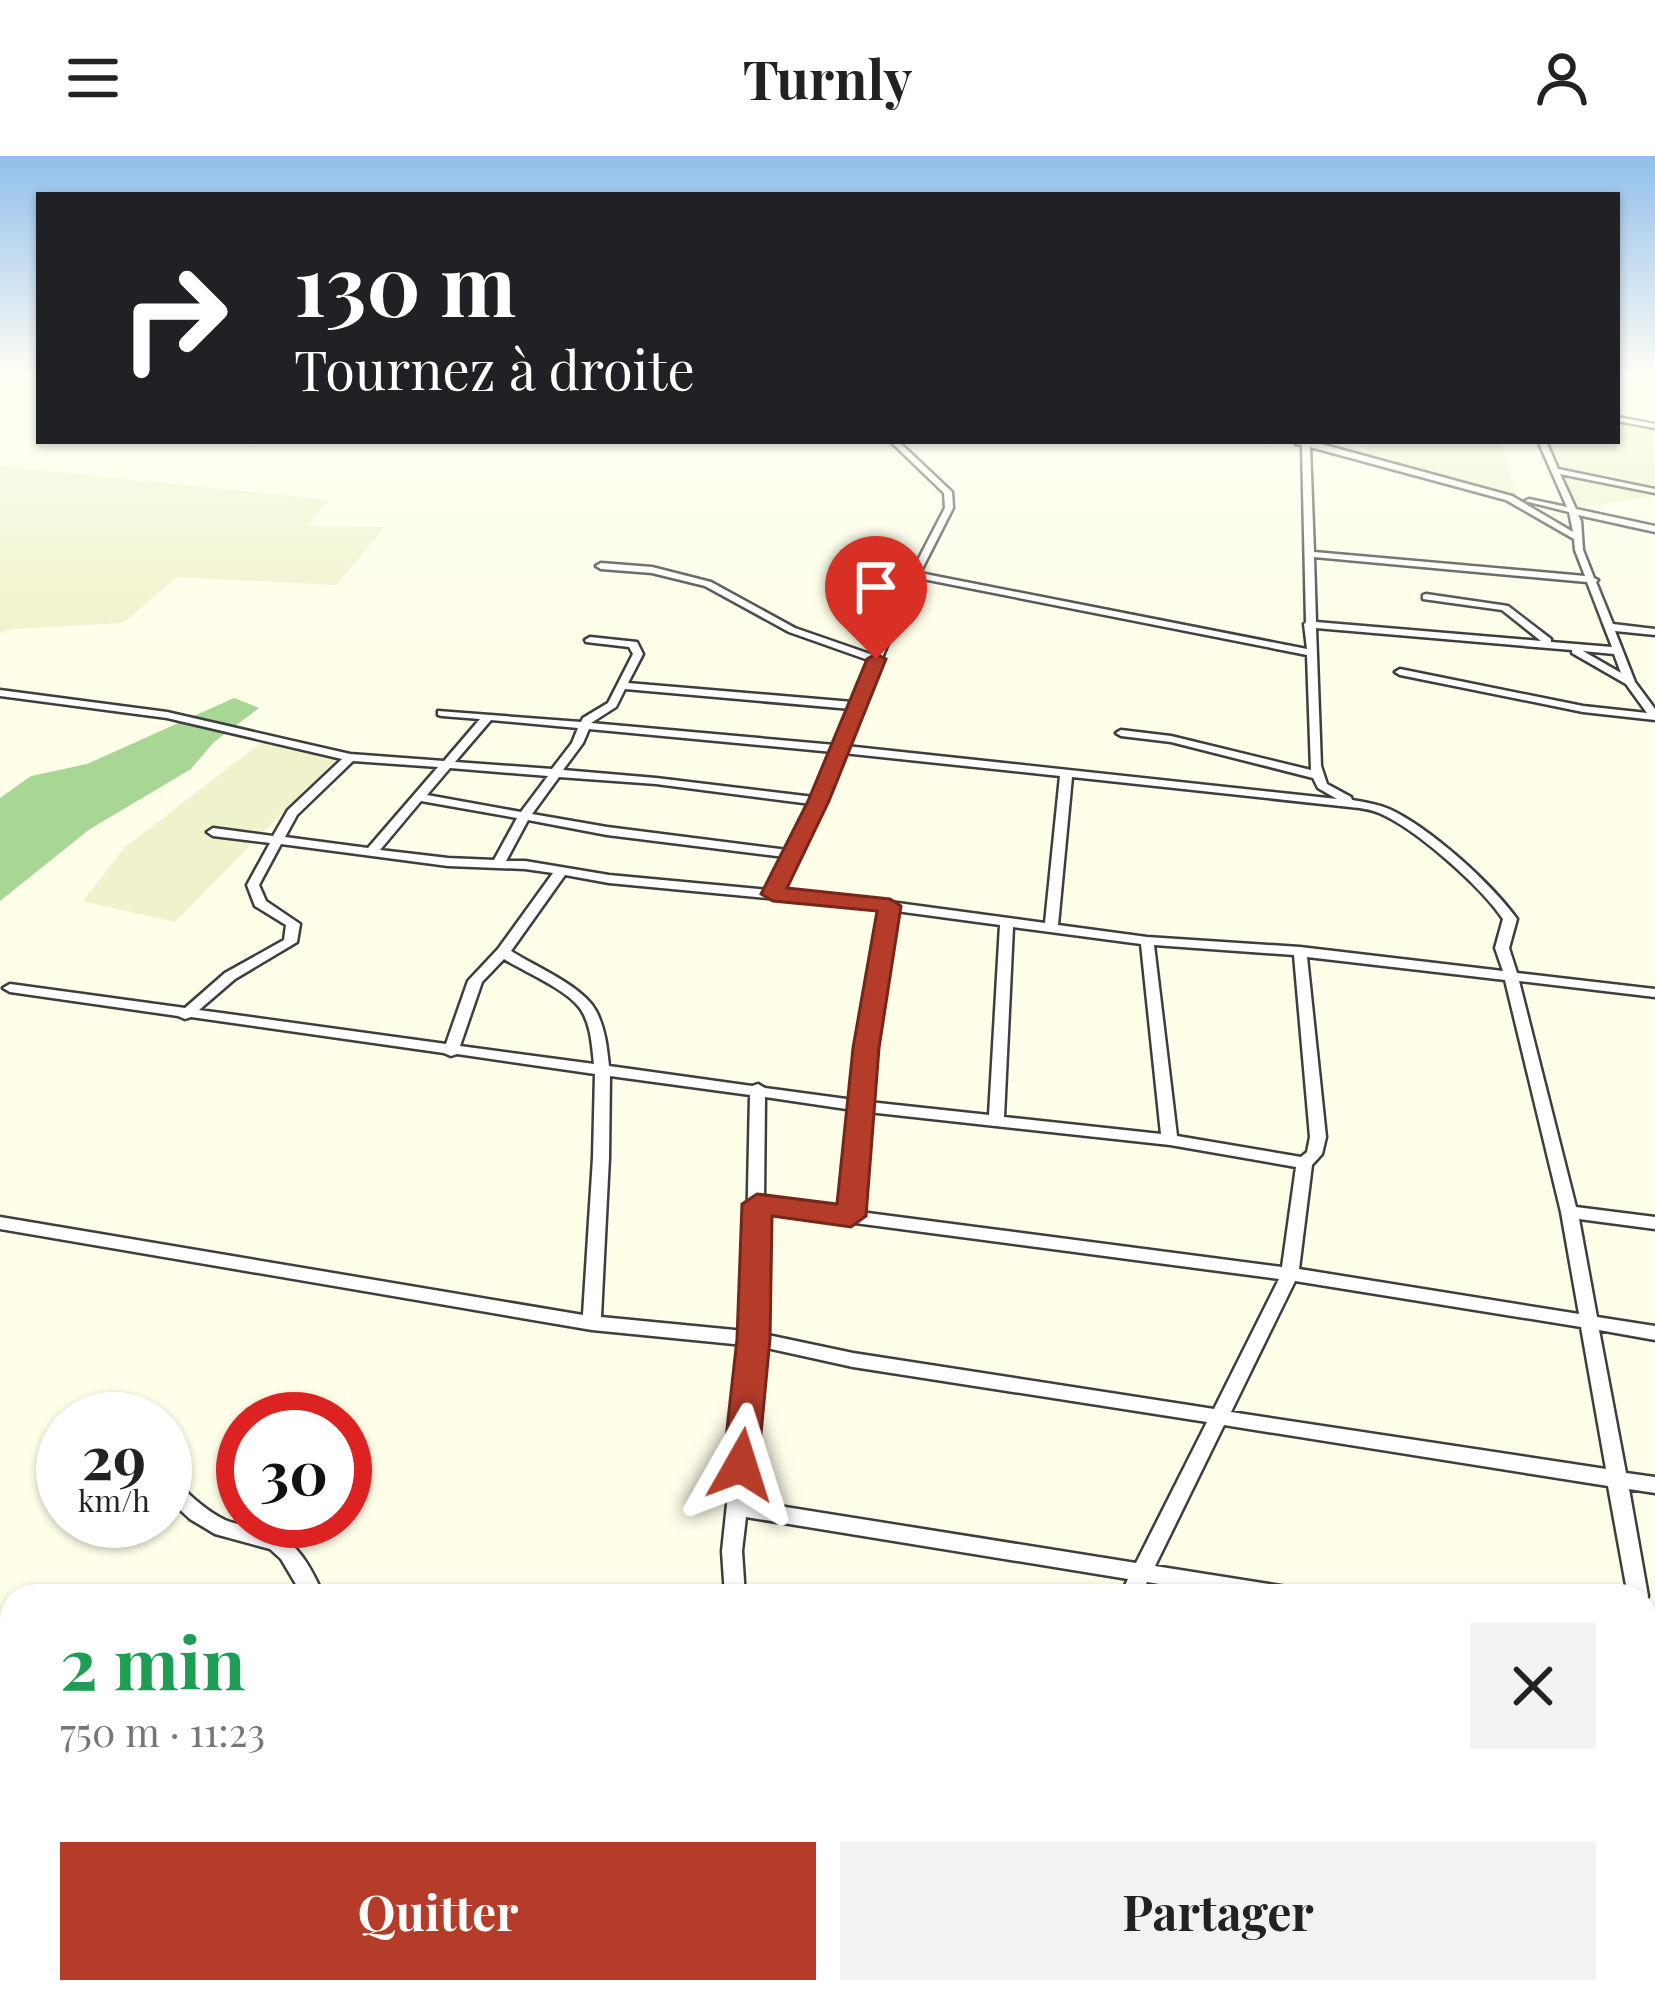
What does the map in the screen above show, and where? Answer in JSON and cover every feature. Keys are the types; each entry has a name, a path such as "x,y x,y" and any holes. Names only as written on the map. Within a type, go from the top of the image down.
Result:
{"street":[{"path":"773,894 950,500 948,492 918,464"},
{"path":"1303,464 1317,775 1322,786 1364,807"},
{"path":"1384,464 1509,498 1655,529"},
{"path":"1551,464 1577,521 1575,537 1630,682 1655,717"},
{"path":"1553,470 1655,491"},
{"path":"1509,498 1575,537"},
{"path":"1577,521 1606,518"},
{"path":"1308,554 1593,580"},
{"path":"601,566 652,570 708,584 792,630 876,659"},
{"path":"916,575 1311,653"},
{"path":"1541,576 1599,598"},
{"path":"1426,597 1505,608 1520,616 1534,633 1630,682"},
{"path":"1309,624 1618,651"},
{"path":"1610,627 1655,632"},
{"path":"499,864 592,716 611,705 638,654 636,646 590,640"},
{"path":"1400,671 1583,710 1655,717"},
{"path":"622,686 859,706"},
{"path":"0,693 167,715 350,757 554,772 818,801"},
{"path":"442,713 1364,807 1384,811 1408,825 1504,907 1510,919 1502,948 1569,1212 1636,1584"},
{"path":"372,851 487,718"},
{"path":"1121,733 1175,737 1261,766 1317,775"},
{"path":"185,1016 230,976 290,942 296,929 293,924 260,903 253,885 292,813 350,757"},
{"path":"1051,928 1066,775"},
{"path":"418,797 607,831 792,854"},
{"path":"213,832 890,906 1147,941 1300,951 1655,993"},
{"path":"451,1052 469,990 560,873"},
{"path":"851,1216 861,1106 890,906"},
{"path":"996,1121 1007,923"},
{"path":"1147,941 1170,1140"},
{"path":"1136,1584 1290,1274 1304,1163 1314,1154 1318,1137 1300,951"},
{"path":"502,952 545,982 578,997 591,1012 601,1070 605,1157 594,1226 592,1323"},
{"path":"10,988 185,1016 861,1106 1170,1140 1304,1163"},
{"path":"735,1584 736,1507 754,1339 758,1089"},
{"path":"757,1204 1290,1274 1655,1333"},
{"path":"1569,1212 1655,1223"},
{"path":"0,1223 592,1323 754,1339 853,1360 1655,1485"},
{"path":"736,1507 1214,1584"},
{"path":"192,1508 203,1518 276,1540 294,1556 308,1584"}],"green space":[{"path":"1381,464 1507,464 1517,499"},
{"path":"1552,464 1655,464 1655,496 1572,508"},
{"path":"0,466 329,500 307,526 385,527 336,585 177,577 123,623 0,633"},
{"path":"234,698 259,708 214,742 191,769 90,829 0,901 0,798 31,776 87,764"},
{"path":"267,738 351,763 283,812 175,922 83,901 124,848"}],"route":[{"path":"741,1465 754,1339 757,1204 851,1216 866,1048 890,906 773,894 818,801 876,659"}]}
